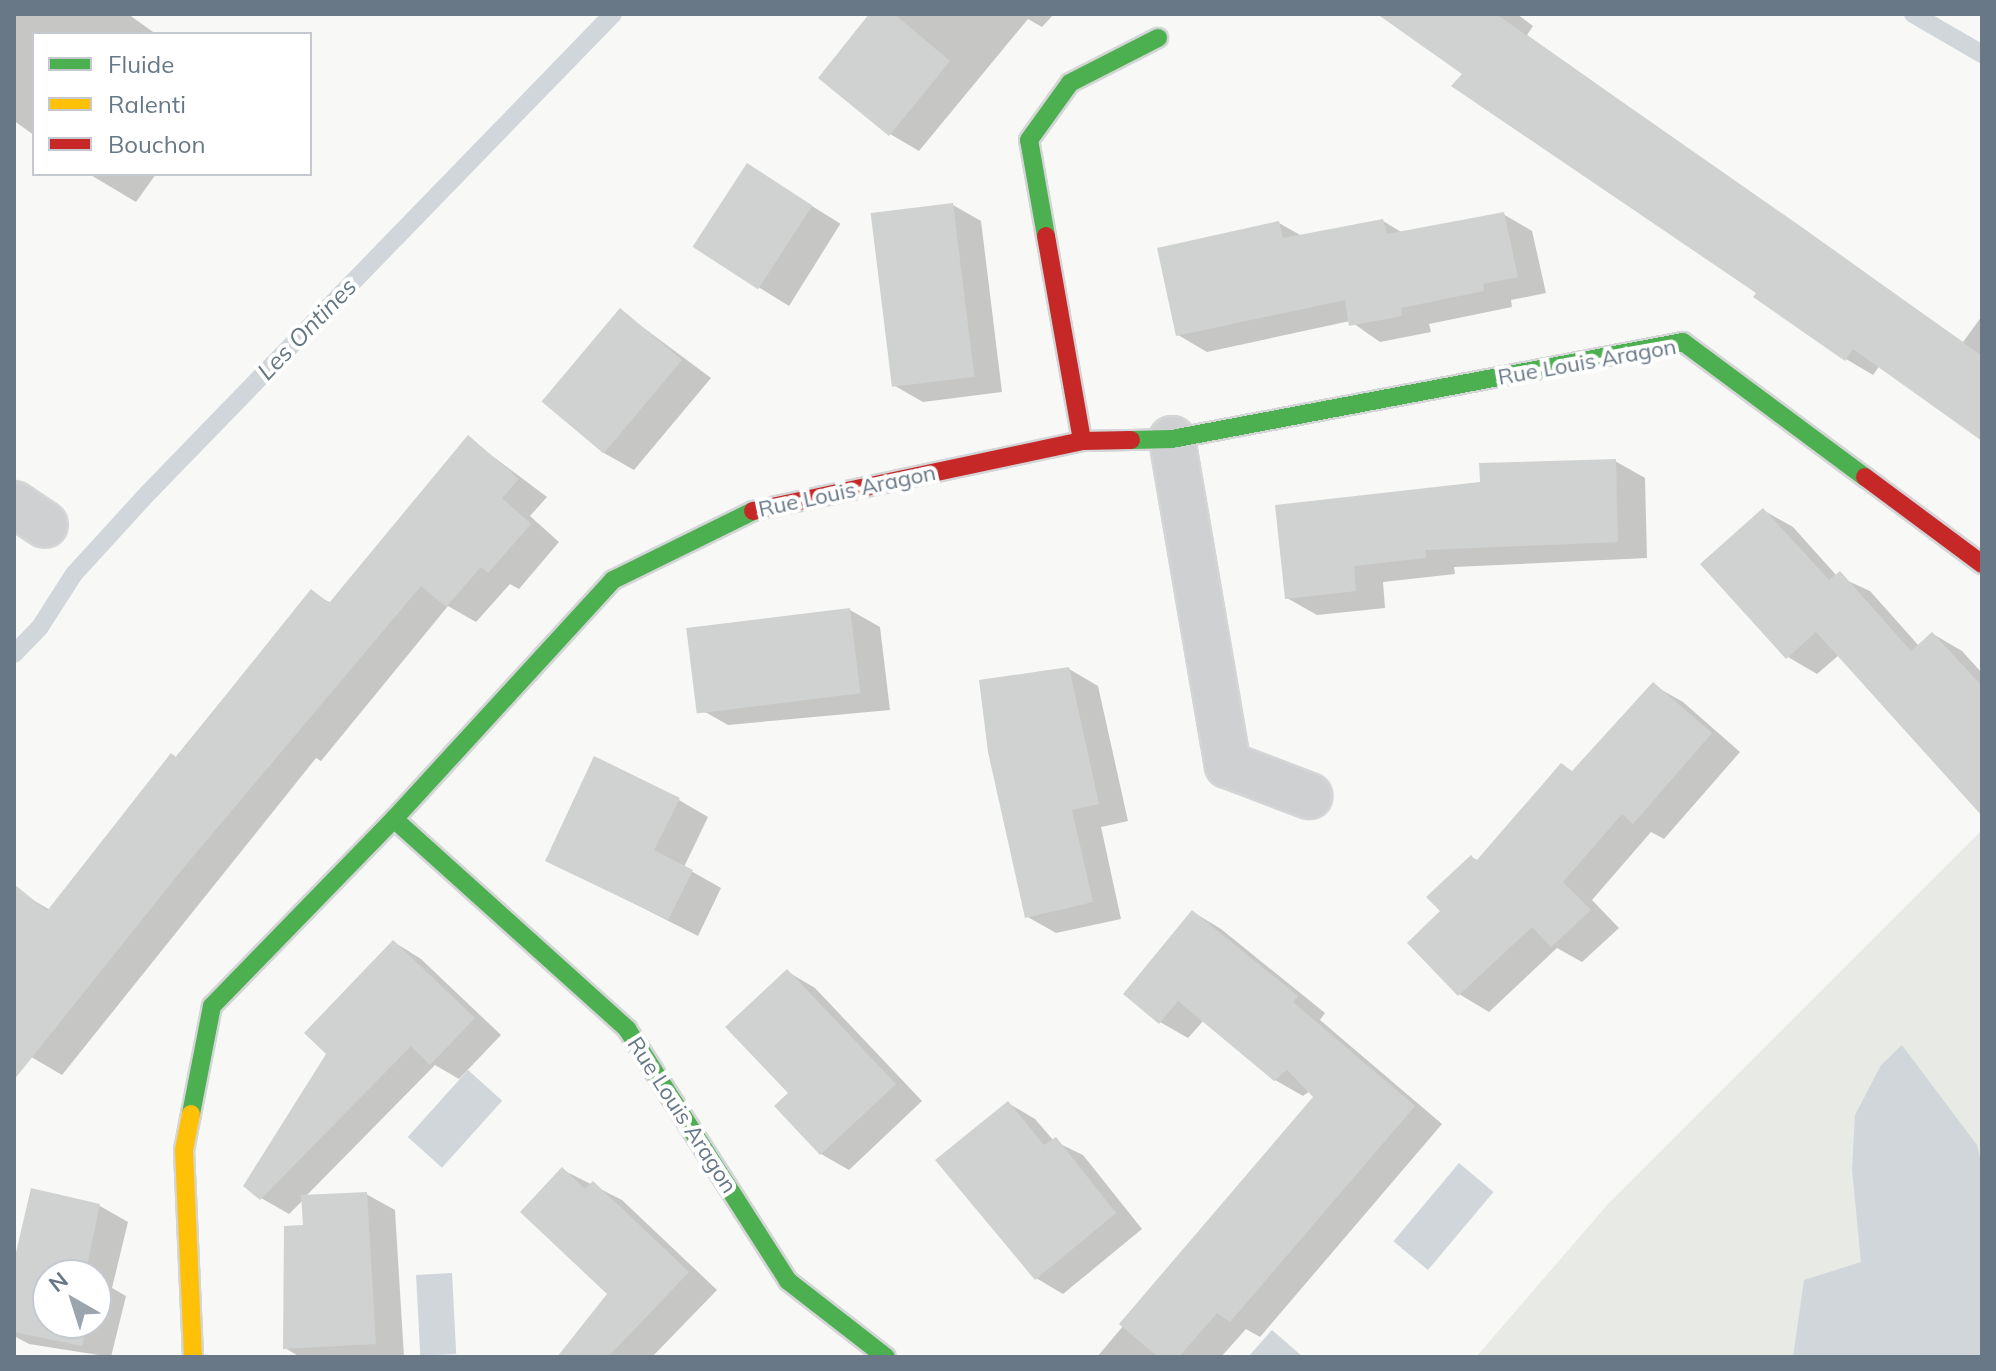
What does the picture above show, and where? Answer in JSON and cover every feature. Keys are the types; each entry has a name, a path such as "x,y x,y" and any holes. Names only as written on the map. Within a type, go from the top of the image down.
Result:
{"street":[{"path":"1082,441 1029,140 1070,83 1158,38"},
{"name":"Rue Louis Aragon","path":"193,1357 184,1150 212,1006 394,819 613,580 745,513 1082,441 1172,439 1683,342 1982,564"},
{"path":"1172,439 1228,765 1309,796"},
{"name":"Rue Louis Aragon","path":"394,819 627,1029 788,1281 886,1357"}],"shaded area":[{"path":"1982,830 1982,1357 1476,1357 1608,1204"},
{"path":"1902,1045 1977,1145 1982,1165 1982,1357 1793,1357 1804,1280 1861,1262 1852,1170 1855,1115 1881,1065"},
{"path":"468,1070 502,1101 442,1168 408,1137"},
{"path":"1459,1163 1493,1192 1428,1270 1393,1241"},
{"path":"452,1273 456,1354 420,1356 416,1275"},
{"path":"1272,1330 1303,1357 1248,1357"}],"building":[{"path":"869,14 894,14 950,61 889,136 818,78"},
{"path":"1377,14 1496,14 1803,228 1982,356 1982,441 1853,349 1845,361 1753,297 1756,293 1451,86 1462,74"},
{"path":"747,163 812,205 758,289 693,247"},
{"path":"953,203 974,377 892,387 871,213"},
{"path":"1504,212 1518,277 1483,284 1484,291 1401,308 1402,316 1349,326 1345,300 1176,336 1157,248 1279,221 1283,238 1383,219 1387,234"},
{"path":"620,308 682,360 604,454 542,401"},
{"path":"468,435 519,479 502,498 531,524 488,573 481,567 446,607 421,586 180,872 14,1080 14,884 47,911 171,753 176,757 311,589 329,603"},
{"path":"1616,459 1618,542 1425,550 1426,558 1354,566 1356,591 1285,599 1275,505 1480,482 1479,463"},
{"path":"1763,508 1829,580 1840,571 1911,651 1932,632 1982,686 1982,816 1816,632 1786,659 1700,564"},
{"path":"850,608 860,693 697,713 686,628"},
{"path":"1069,667 1099,804 1072,810 1093,902 1025,918 988,752 979,680"},
{"path":"1653,682 1712,733 1633,824 1622,814 1563,882 1591,910 1551,947 1532,927 1458,996 1407,943 1440,911 1426,897 1471,855 1476,861 1561,763 1572,771"},
{"path":"594,756 680,798 654,850 693,870 668,920 545,861"},
{"path":"1192,910 1298,996 1293,1002 1415,1106 1230,1322 1217,1313 1179,1357 1158,1357 1119,1324 1313,1097 1287,1070 1274,1081 1178,1001 1159,1024 1123,994"},
{"path":"393,940 475,1018 430,1065 411,1046 260,1200 243,1186 326,1054 304,1033"},
{"path":"787,969 896,1084 820,1155 774,1106 788,1093 725,1027"},
{"path":"1008,1101 1044,1145 1056,1137 1116,1213 1035,1280 935,1160"},
{"path":"562,1167 585,1189 593,1181 689,1272 608,1357 557,1357 607,1294 520,1212"},
{"path":"31,1188 100,1204 88,1259 32,1259 32,1336 14,1332 14,1261"},
{"path":"367,1192 376,1344 283,1349 284,1226 303,1225 301,1195"},
{"path":"48,1339 84,1339 82,1346"}],"waterway":[{"name":"Les Ontines","path":"14,654 40,627 74,574 149,492 613,14"},
{"name":"Les Ontines","path":"1913,14 1982,54"}],"traffic: fast":[{"path":"1046,236 1029,140 1070,83 1158,38"},
{"path":"1131,440 1172,439 1683,342 1865,477"},
{"path":"191,1114 212,1006 394,819 613,580 753,511"},
{"path":"394,819 627,1029 788,1281 886,1357"}],"traffic: slow":[{"path":"191,1114 184,1150 193,1357"}],"traffic: jam":[{"path":"1046,236 1082,441"},
{"path":"753,511 1082,441 1131,440"},
{"path":"1865,477 1982,564"}]}
